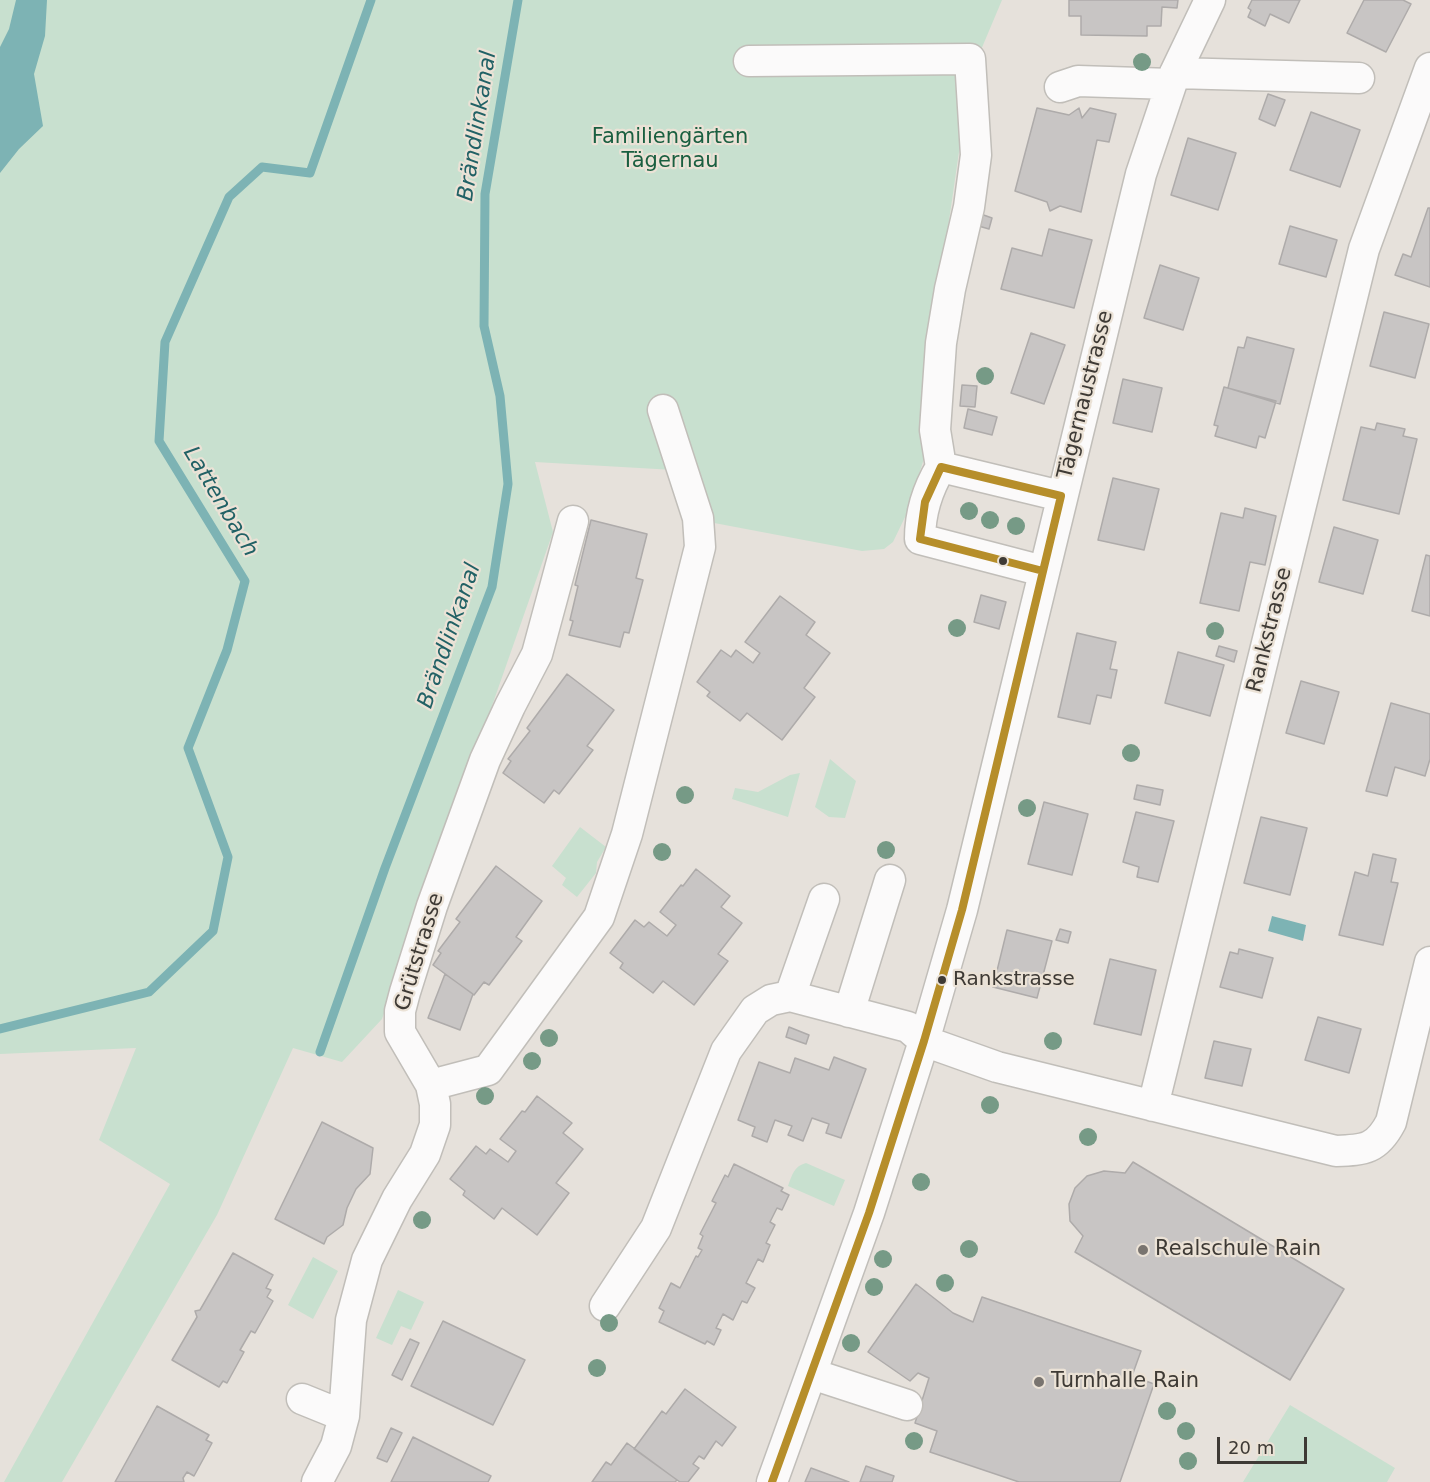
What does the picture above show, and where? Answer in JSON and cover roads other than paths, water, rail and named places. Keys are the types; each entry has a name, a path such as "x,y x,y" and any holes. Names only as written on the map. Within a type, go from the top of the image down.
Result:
{"street":[{"name":"Tägernaustrasse","path":"772,1482 869,1213 924,1041 962,910 1140,174 1173,79 1210,0"},
{"path":"749,61 970,59 975,155 969,207 950,289 941,343 935,430 941,467 930,485 920,519 920,539 1043,571"},
{"name":"Rankstrasse","path":"1154,1106 1364,249 1430,68"},
{"path":"1060,87 1078,81 1359,78"},
{"path":"431,1085 488,1070 599,917 627,834 700,547 698,518 663,410"},
{"path":"941,467 1062,496"},
{"name":"Grütstrasse","path":"317,1482 336,1446 345,1416 351,1320 367,1260 397,1199 425,1154 435,1125 435,1104 431,1085 400,1032 400,1011 405,992 432,906 485,760 537,654 573,521"},
{"path":"849,1012 890,880"},
{"path":"790,996 824,899"},
{"path":"604,1306 656,1228 726,1051 755,1010 771,1000 790,996 908,1027 924,1041 997,1068 1336,1151 1356,1150 1373,1146 1384,1135 1391,1122 1430,962"},
{"path":"812,1374 907,1405"},
{"path":"302,1399 345,1416"}],"water":[{"path":"16,0 47,0 45,36 34,74 43,126 19,149 0,173 0,47 9,29"},
{"path":"1272,916 1306,925 1303,941 1268,931"}],"waterway":[{"name":"Lattenbach","path":"0,1029 149,992 213,931 228,857 188,748 227,650 245,581 159,441 165,342 229,197 262,167 310,173 371,0"},
{"name":"Brändlinkanal","path":"320,1052 385,868 492,587 508,484 500,396 484,326 485,194 518,0"}],"place":[{"name":"Rankstrasse","path":"942,980"},
{"name":"Realschule Rain","path":"1143,1250"},
{"name":"Turnhalle Rain","path":"1039,1382"}],"park label":[{"name":"Familiengärten Tägernau","path":"670,150"}]}
